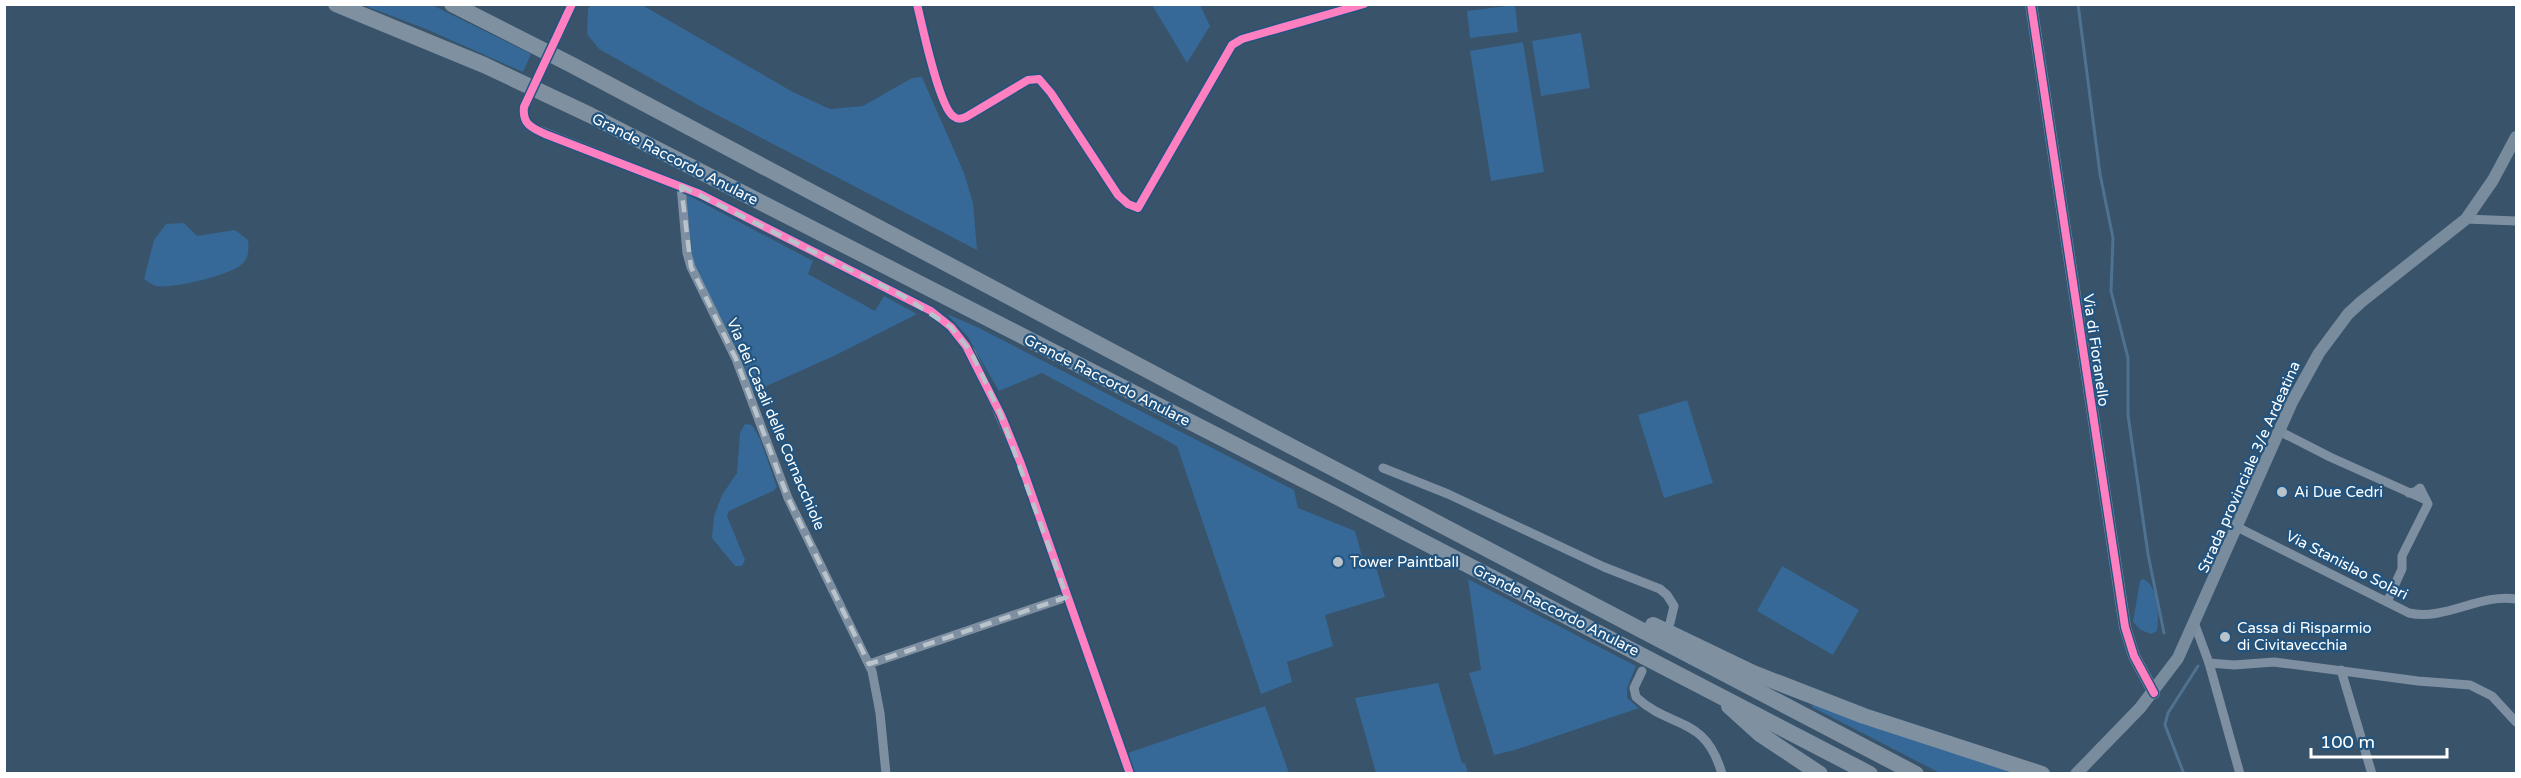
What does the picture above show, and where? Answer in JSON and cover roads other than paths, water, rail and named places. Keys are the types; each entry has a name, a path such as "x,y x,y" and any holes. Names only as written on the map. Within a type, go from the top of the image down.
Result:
{"highway":[{"name":"Grande Raccordo Anulare","path":"336,4 484,64 590,115 1870,774"},
{"name":"Grande Raccordo Anulare","path":"452,4 572,65 1916,774"},
{"path":"1587,602 1645,621 1753,673 1864,716 2042,774"},
{"path":"1717,694 1760,734 1820,774"}],"main road":[{"name":"Via di Fioranello","path":"2031,4 2125,627 2134,656 2154,693"},
{"name":"Strada provinciale 3/e Ardeatina","path":"2076,774 2154,693 2178,658 2195,625 2279,431 2308,372 2348,314 2376,289 2466,219 2493,180 2517,137"}],"street":[{"path":"558,36 572,4"},
{"path":"917,4 936,75 946,105 953,116 959,119 966,117 1028,80 1039,79 1051,93 1119,195 1128,204 1138,208 1232,45 1242,39 1364,4"},
{"path":"538,76 547,57"},
{"path":"528,98 524,107 524,118 527,124 535,130 681,186 903,296 931,311 951,327 970,352 1001,415 1021,464 1130,774"},
{"name":"Via dei Casali delle Cornacchiole","path":"681,186 687,253 691,267 736,359 788,498 869,664 878,696 886,774"},
{"path":"2466,219 2517,221"},
{"path":"2279,431 2406,492 2415,492 2420,488 2427,508 2402,556 2402,569 2387,602"},
{"path":"1383,468 1448,494 1604,567 1660,590 1667,595 1674,606 1670,623"},
{"name":"Via Stanislao Solari","path":"2237,527 2409,613 2420,614 2505,598 2517,599"},
{"path":"869,664 1067,597"},
{"path":"2195,625 2209,663 2240,774"},
{"path":"2209,663 2234,665 2269,662 2475,686 2492,696 2517,722"},
{"path":"2341,670 2372,774"},
{"path":"1642,671 1634,688 1636,697 1701,734 1711,745 1722,774"}],"waterway":[{"path":"2078,4 2100,174 2113,238 2111,291 2128,358 2128,415 2148,554 2164,633"},
{"path":"2184,774 2165,725 2168,713 2198,666"}],"place":[{"name":"Ai Due Cedri","path":"2282,492"},
{"name":"Tower Paintball","path":"1338,562"},
{"name":"Cassa di Risparmio di Civitavecchia","path":"2225,637"}]}
